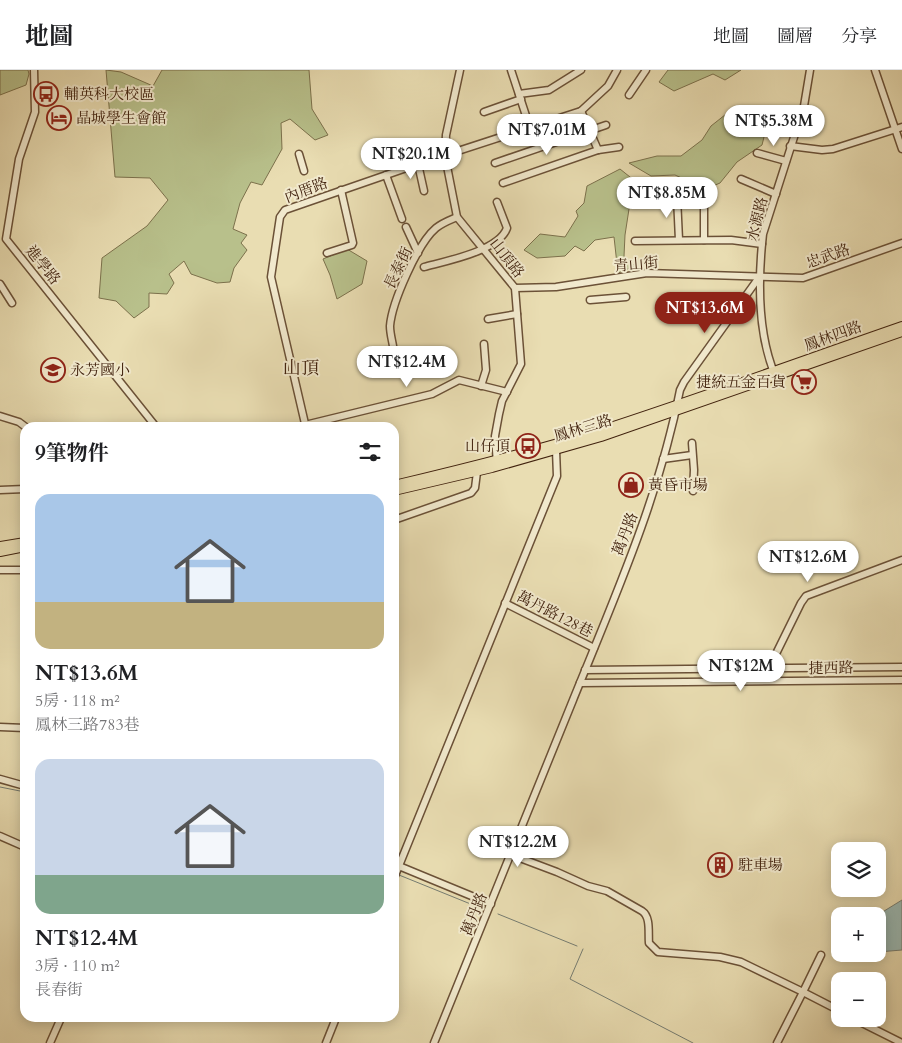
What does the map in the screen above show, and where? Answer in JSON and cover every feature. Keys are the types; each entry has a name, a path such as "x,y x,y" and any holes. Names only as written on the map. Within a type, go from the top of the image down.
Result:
{"main road":[{"name":"鳳林四路","path":"774,374 902,326"},
{"name":"鳳林四路","path":"774,374 902,332"},
{"name":"鳳林三路","path":"399,490 477,472 599,430 677,407 774,374"},
{"name":"鳳林三路","path":"399,484 556,450 601,437 677,407"},
{"path":"0,546 20,543"},
{"path":"0,552 20,549"}],"street":[{"name":"進學路","path":"34,70 35,112 20,159 6,239 152,422"},
{"name":"山頂路","path":"460,70 446,134 444,156 457,217 515,288 522,364 502,401 496,429 496,464"},
{"path":"511,70 530,128"},
{"path":"484,112 520,96 549,90 581,70"},
{"name":"內厝路","path":"305,422 273,290 271,273 280,217 284,210 581,111 608,86 617,70"},
{"path":"629,95 646,70"},
{"name":"水源路","path":"774,374 762,324 760,276 763,234 804,106 810,70"},
{"path":"875,70 899,128 902,150"},
{"path":"581,111 598,150"},
{"path":"494,163 606,125"},
{"path":"790,146 833,150 899,128"},
{"path":"503,182 598,150 619,146"},
{"path":"757,153 786,161"},
{"path":"298,154 304,171"},
{"path":"418,164 424,190"},
{"path":"386,175 402,218"},
{"path":"741,179 776,194"},
{"path":"327,254 353,243 341,190"},
{"path":"704,196 704,240"},
{"path":"677,197 679,240"},
{"path":"424,267 483,249 498,240 506,231 497,202"},
{"name":"長泰街","path":"393,346 390,327 398,294 418,253 435,229 457,217"},
{"path":"406,227 418,253"},
{"path":"0,232 6,239"},
{"path":"635,241 731,240 762,244"},
{"name":"忠武路","path":"760,276 803,278 902,243"},
{"name":"青山街","path":"515,288 556,286 647,273 760,276"},
{"name":"萬丹路","path":"434,1043 512,855 644,521 663,459 680,390 760,276"},
{"path":"0,284 12,303"},
{"path":"590,300 626,298"},
{"path":"488,319 517,314"},
{"path":"481,386 486,370 484,344"},
{"path":"322,422 432,394 459,380 506,392"},
{"path":"0,416 20,423"},
{"path":"692,443 694,470 692,491"},
{"path":"399,858 557,476 556,450"},
{"path":"663,459 692,455"},
{"path":"399,518 471,493 475,488 477,472"},
{"path":"0,490 20,489"},
{"path":"769,668 806,596 902,560"},
{"path":"0,570 20,570"},
{"name":"萬丹路128巷","path":"505,603 594,648"},
{"name":"捷西路","path":"585,670 902,667"},
{"name":"捷西路","path":"580,683 902,680"},
{"path":"0,727 20,728"},
{"path":"0,779 20,785"},
{"path":"0,836 20,844"},
{"path":"512,855 588,886 607,891 642,911 648,918 649,943 658,952 720,957 741,962 831,1006"},
{"path":"399,866 491,904"},
{"path":"777,1043 822,954"},
{"path":"50,1043 59,1022"},
{"path":"326,1043 334,1022"},
{"path":"870,1027 902,1043"}],"green space":[{"path":"0,70 28,70 29,74 26,85 0,95"},
{"path":"106,70 121,72 153,86 162,70 309,70 312,109 328,135 315,140 290,119 281,123 282,149 262,185 251,182 240,203 233,229 247,235 241,243 247,250 234,268 230,282 217,283 191,274 184,261 169,274 174,283 167,294 149,293 149,307 134,318 116,301 99,298 102,258 147,226 168,200 150,178 115,177"},
{"path":"668,70 741,70 725,80 713,74 674,91 659,82"},
{"path":"735,107 755,112 765,133 762,145 737,162 720,183 706,189 675,175 651,176 629,163 657,156 681,156 702,140 711,126"},
{"path":"620,169 645,189 629,209 625,235 624,256 635,266 618,273 614,237 595,240 584,251 575,246 565,256 537,258 524,250 540,234 565,237 578,216 576,211 584,203 587,186"},
{"path":"347,249 367,261 362,284 337,299 323,259"}],"water":[{"path":"902,900 902,950 886,951 886,910"}],"waterway":[{"path":"0,787 20,791"},
{"path":"399,875 478,907"},
{"path":"498,914 577,946"},
{"path":"583,949 570,979 693,1043"}],"place":[{"name":"輔英科大校區","path":"46,94"},
{"name":"晶城學生會館","path":"59,118"},
{"name":"永芳國小","path":"53,370"},
{"name":"捷統五金百貨","path":"804,382"},
{"name":"山仔頂","path":"528,446"},
{"name":"黃昏市場","path":"631,485"},
{"name":"駐車場","path":"720,865"}],"district":[{"name":"山頂","path":"301,368"}]}
